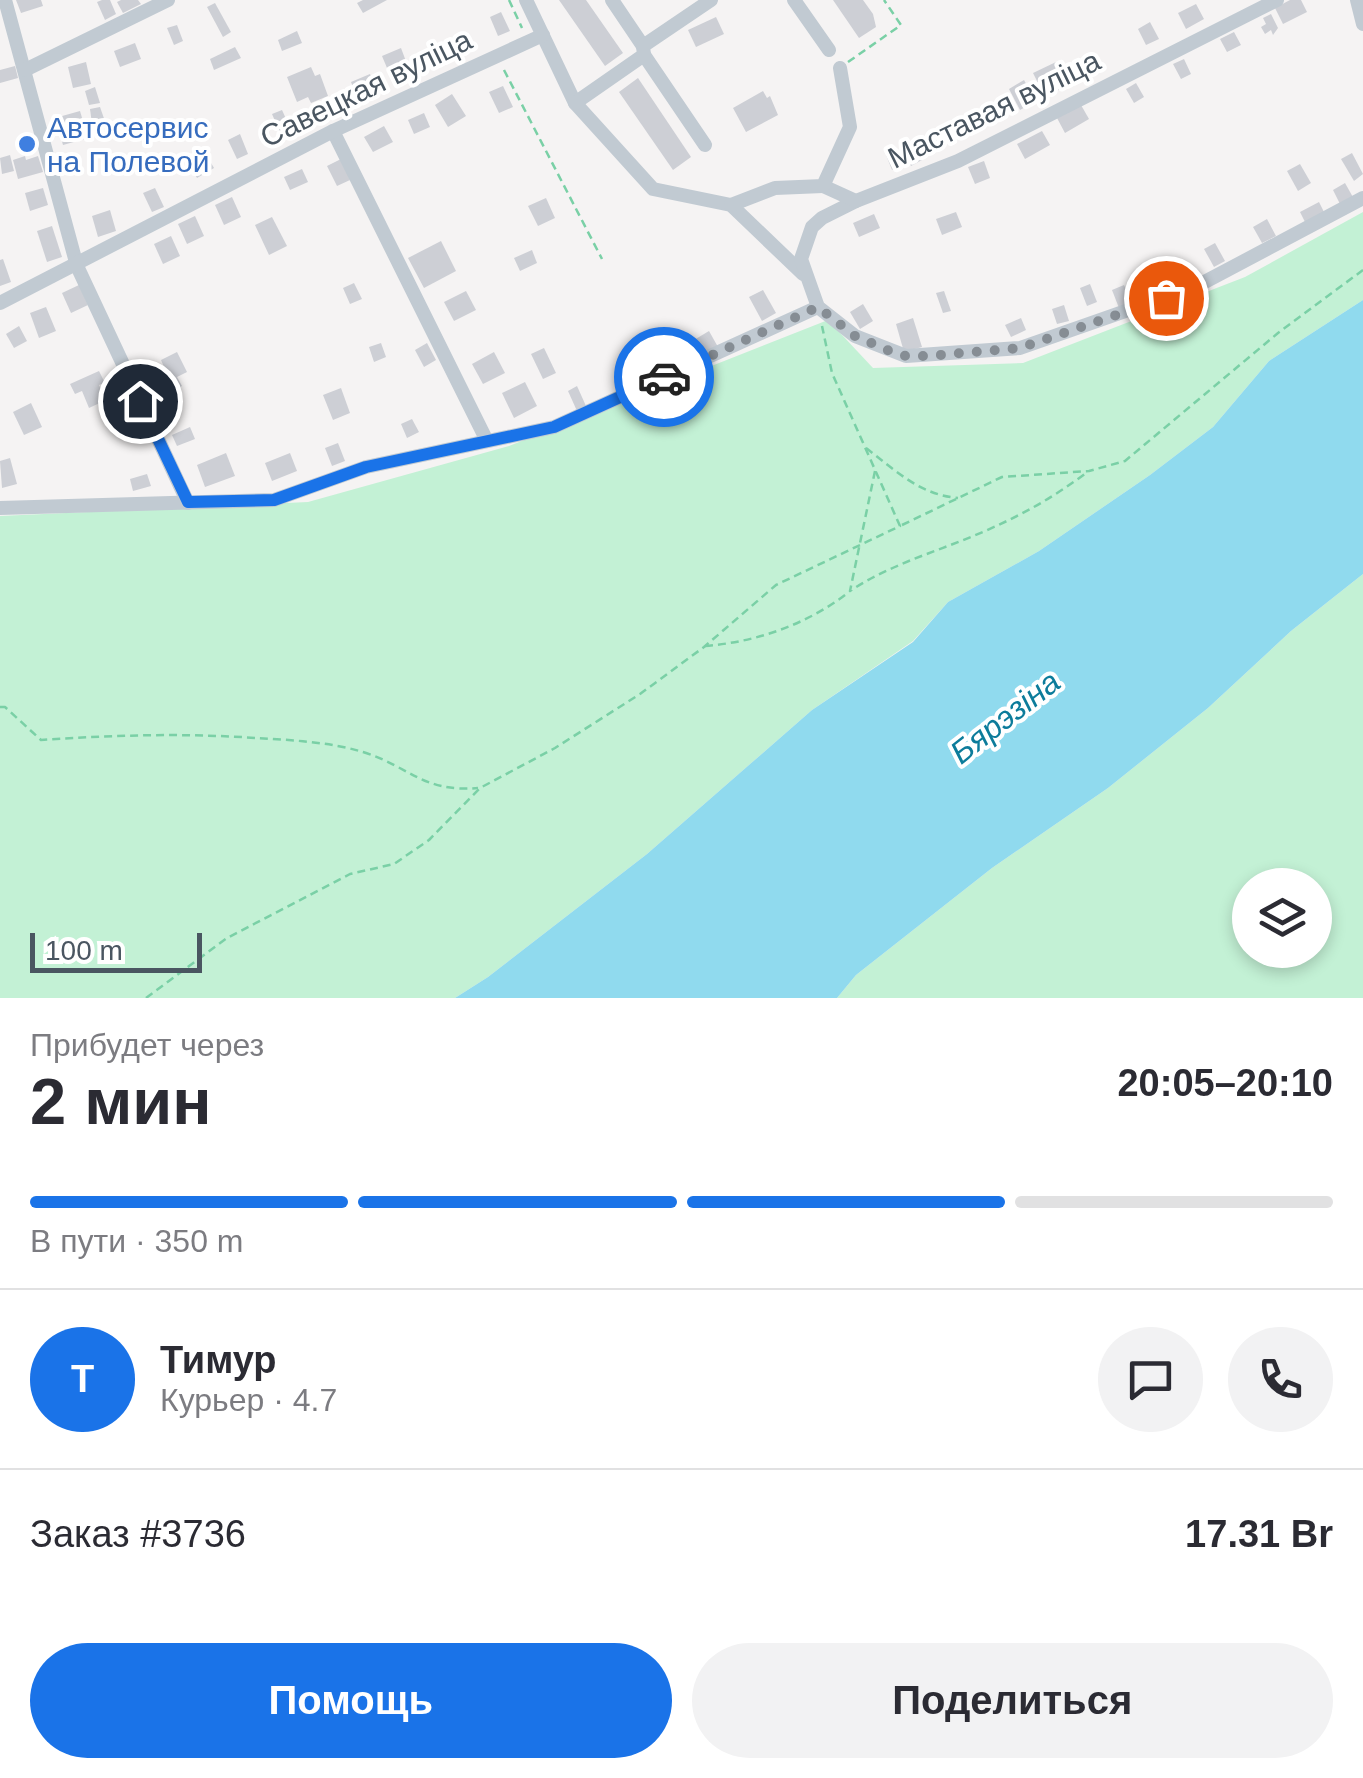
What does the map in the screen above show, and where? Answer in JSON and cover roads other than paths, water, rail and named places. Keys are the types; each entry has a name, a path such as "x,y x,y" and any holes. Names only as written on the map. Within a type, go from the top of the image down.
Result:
{"street":[{"path":"5,0 76,266 188,502"},
{"path":"25,70 168,0"},
{"path":"526,0 575,103 653,189 731,206 804,274"},
{"path":"612,0 705,145"},
{"path":"575,103 711,0"},
{"path":"794,0 829,50"},
{"name":"Маставая вуліца","path":"804,243 822,218 958,161 1276,0"},
{"path":"1357,0 1363,24"},
{"name":"Савецкая вуліца","path":"0,303 333,132 542,35"},
{"path":"0,53 18,47"},
{"path":"823,186 850,127 840,68"},
{"path":"333,132 487,442"},
{"path":"731,206 775,188 823,186 856,201"},
{"path":"804,243 804,274 818,307 855,336 906,356 1020,348 1197,286 1363,198"},
{"path":"780,252 804,243"},
{"path":"0,508 274,500 366,467 554,427 818,307"}],"water":[{"name":"Бярэзіна","path":"1363,300 1363,574 1291,631 1208,708 1108,788 992,868 856,975 837,998 455,998 647,854 812,710 913,642 948,602 1039,551 1150,475 1213,427 1269,361"}],"place":[{"name":"Автосервис на Полевой","path":"27,144"}]}
